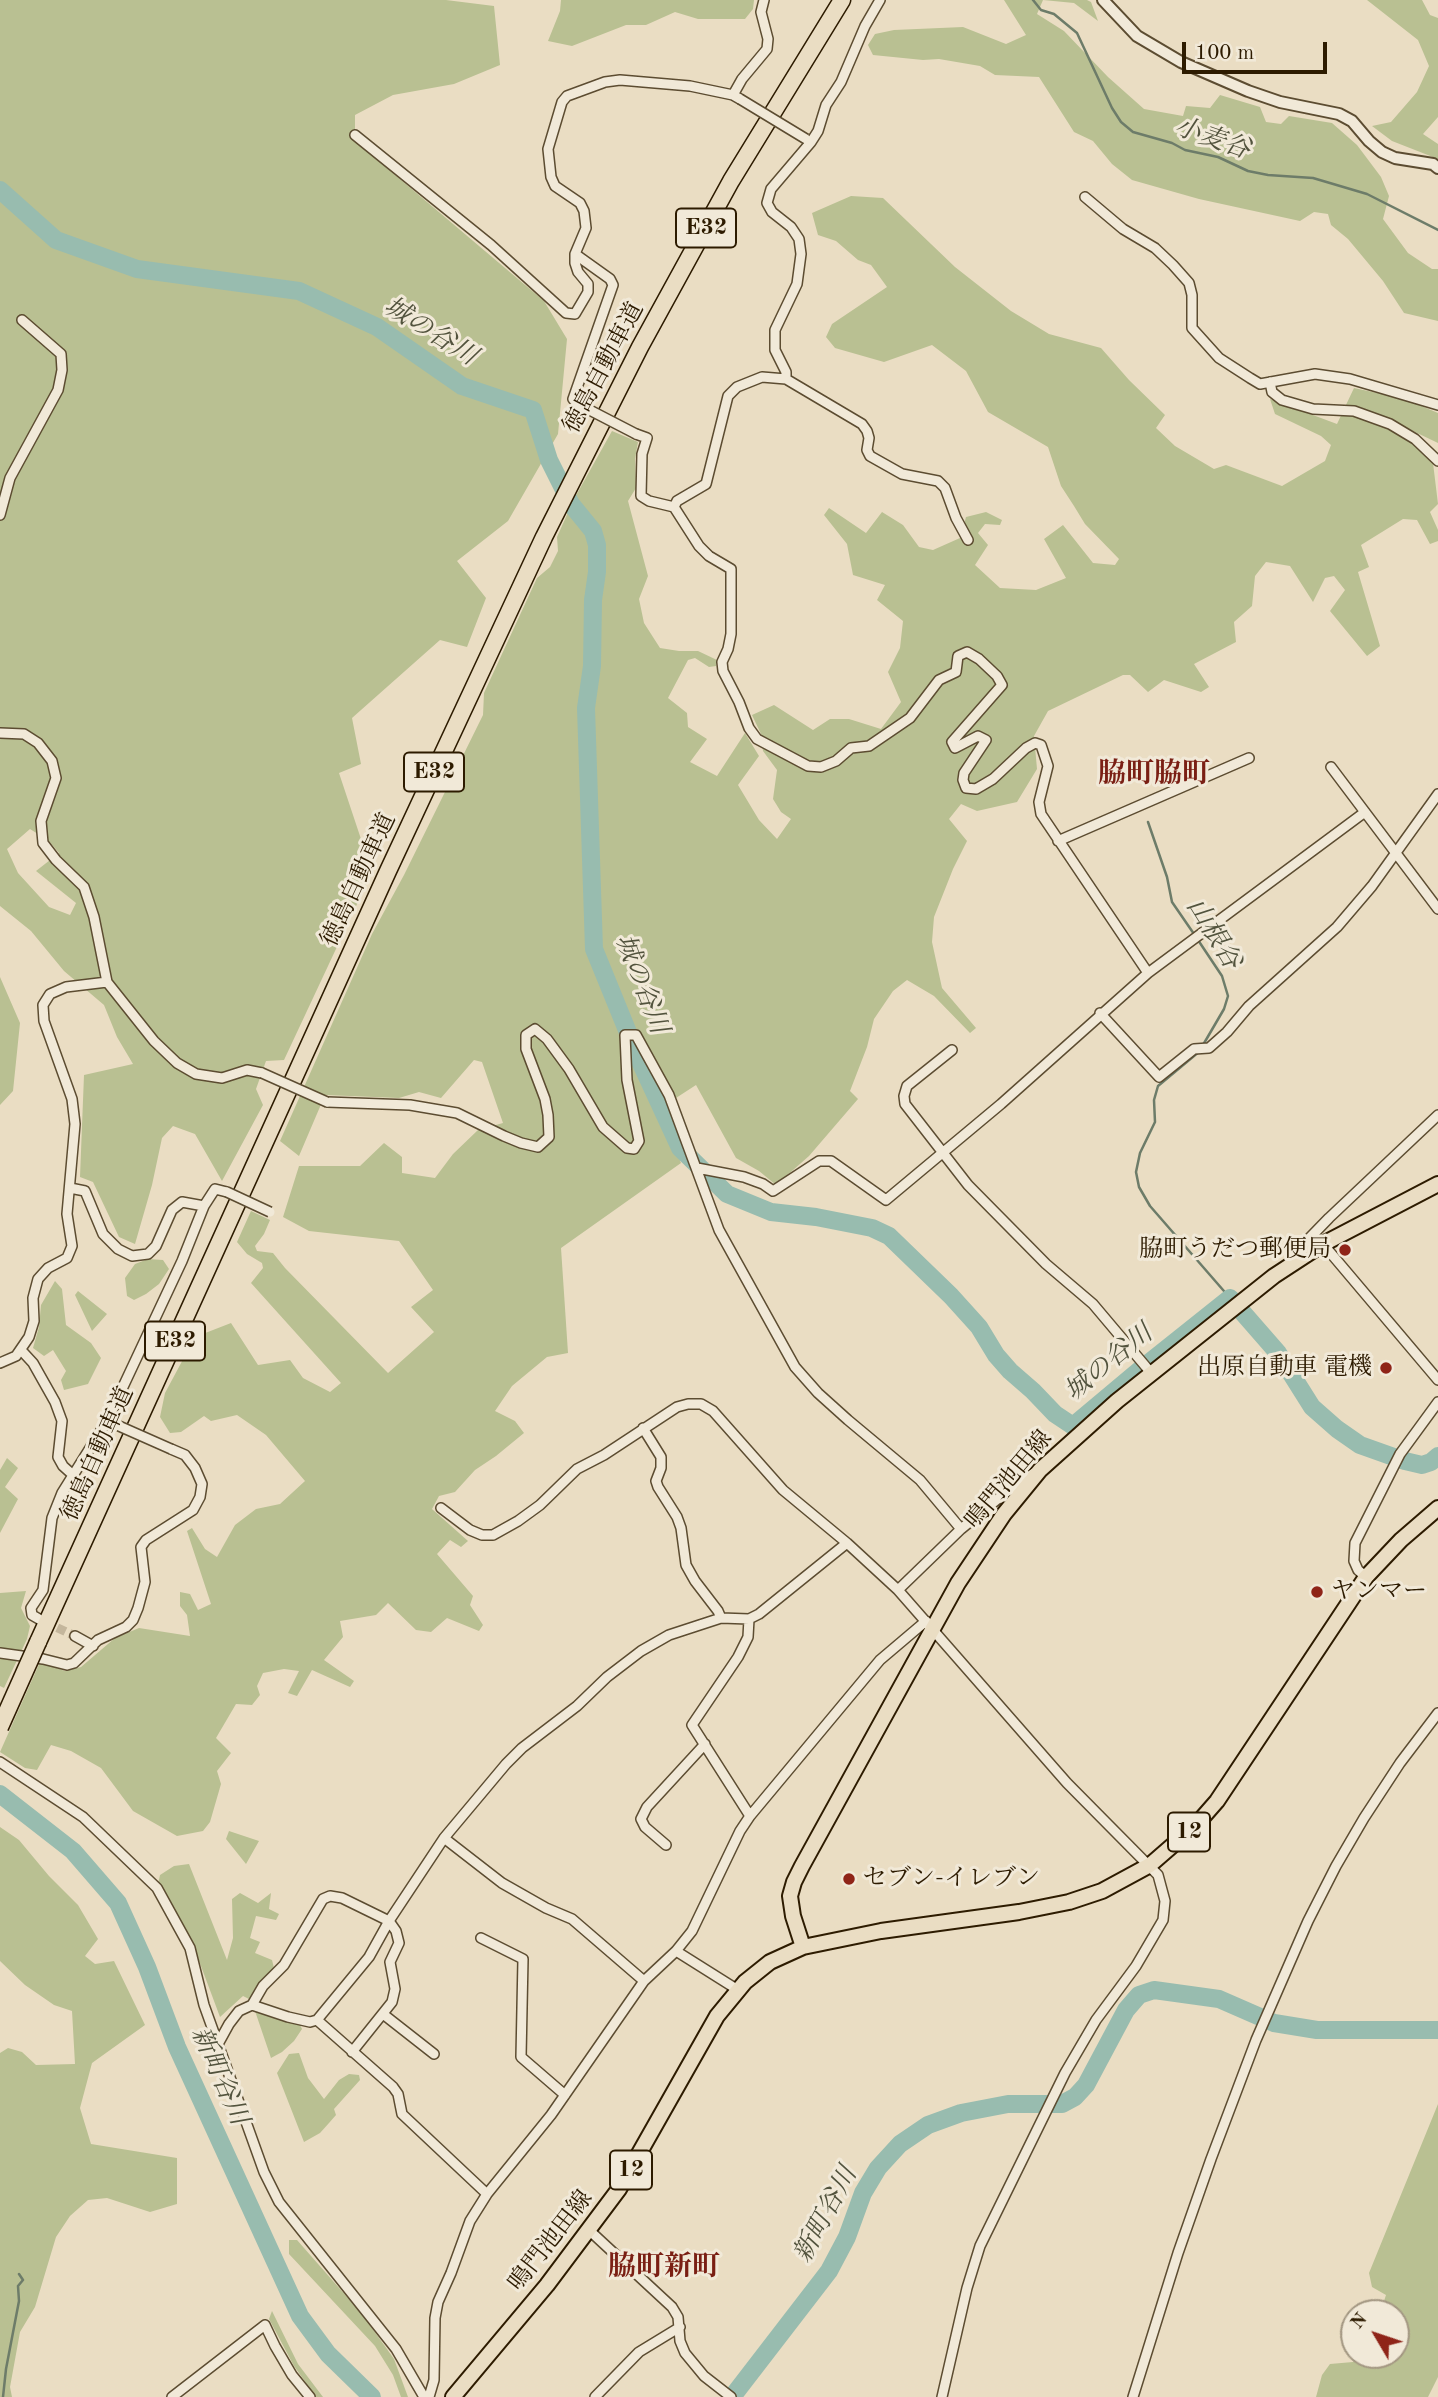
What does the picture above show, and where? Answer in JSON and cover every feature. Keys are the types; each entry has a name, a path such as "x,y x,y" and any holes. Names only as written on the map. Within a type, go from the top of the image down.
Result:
{"highway":[{"name":"徳島自動車道","path":"0,1727 388,871 544,537 640,346 731,181 842,0"}],"main road":[{"name":"鳴門池田線","path":"803,1947 790,1896 794,1882 930,1625 978,1551 1040,1470 1078,1434 1301,1258 1438,1184"},
{"name":"鳴門池田線","path":"453,2397 590,2231 643,2150 717,2016 738,1990 770,1962 803,1947 881,1931 1019,1912 1069,1902 1102,1891 1150,1865 1196,1825 1217,1801 1366,1577 1401,1540 1438,1508"}],"street":[{"path":"737,97 742,79 767,49 768,39 761,12 764,0"},
{"path":"786,379 786,372 775,350 775,330 797,284 801,254 799,239 791,227 772,212 767,203 771,189 818,131 826,104 841,82 865,26 880,0"},
{"path":"1103,0 1137,36 1181,62 1280,102 1339,114 1352,121 1382,152 1395,158 1433,164 1438,168"},
{"path":"355,135 491,245 566,313 575,314 588,292 588,284 578,272 575,254 586,228 584,211 580,203 555,186 551,177 548,149 562,102 567,96 605,82 620,80 690,86 737,97 809,141"},
{"path":"1085,197 1123,229 1155,248 1189,283 1192,295 1192,328 1219,359 1260,384 1315,374 1350,379 1438,405"},
{"path":"575,254 610,279 612,285 573,398 578,404 647,438 642,454 641,496 649,501 674,507 699,546 709,556 731,569 731,634 722,662 749,729 757,739 807,766 821,767 836,761 851,748 869,746 910,718 939,680 956,672 958,656 967,652 991,668 1002,685 952,742 955,748 978,736 986,740 962,780 967,788 976,789 993,779 1026,748 1035,743 1041,745 1048,766 1039,802 1041,814 1148,973"},
{"path":"0,515 10,478 58,390 62,370 61,354 22,320"},
{"path":"674,507 677,501 706,484 727,396 737,387 762,377 786,379 862,424 869,438 867,450 870,456 902,474 938,481 945,488 968,540"},
{"path":"1270,382 1272,392 1282,400 1313,409 1354,411 1390,424 1415,439 1438,461"},
{"path":"0,733 24,734 38,743 52,761 56,778 41,821 43,843 84,887 94,917 107,982 154,1041 177,1063 196,1074 222,1078 247,1070 262,1073 327,1102 410,1105 457,1113 503,1136 538,1147 549,1136 545,1099 526,1049 526,1035 535,1029 569,1069 603,1127 627,1148 634,1150 639,1141 627,1080 625,1035 636,1035 669,1095 719,1230 795,1367 818,1393 920,1480 961,1530"},
{"path":"1058,841 1249,758"},
{"path":"1331,767 1438,909"},
{"path":"1100,1013 1159,1077 1194,1049 1209,1048 1249,1006 1318,946 1372,886 1438,794"},
{"path":"697,1168 744,1177 773,1191 819,1161 831,1161 887,1200 1148,973 1365,812"},
{"path":"0,1363 16,1356 29,1337 34,1321 33,1298 38,1279 48,1268 67,1258 72,1246 67,1213 75,1124 72,1099 44,1021 43,1005 50,994 66,987 107,982"},
{"path":"952,1050 908,1086 904,1096 905,1104 968,1185 1046,1264 1093,1304 1152,1374"},
{"path":"1301,1258 1296,1252 1328,1218 1438,1115"},
{"path":"70,1188 85,1191 103,1234 118,1249 132,1256 148,1254 156,1246 172,1210 182,1202 204,1206"},
{"path":"39,1619 32,1615 31,1608 43,1590 52,1518 62,1493 107,1421 182,1261 204,1206 215,1189 270,1212"},
{"path":"1323,1244 1438,1380"},
{"path":"21,1350 33,1363 55,1402 62,1421 58,1457 73,1475"},
{"path":"1366,1577 1358,1570 1354,1561 1355,1543 1400,1454 1438,1402"},
{"path":"441,1508 470,1530 482,1535 493,1535 540,1505 577,1469 604,1455 677,1407 701,1404 713,1411 783,1490 898,1590 1066,1783 1158,1875 1165,1900 1163,1920 1136,1966 1091,2029 998,2205 980,2246 942,2397"},
{"path":"0,1653 74,1664 98,1640 126,1627 133,1620 145,1582 141,1547 146,1540 181,1520 192,1510 200,1497 202,1484 185,1455 107,1421"},
{"path":"643,1428 661,1457 661,1468 656,1481 681,1528 686,1565 720,1618"},
{"path":"898,1590 961,1530 1005,1493 1040,1470"},
{"path":"218,2044 239,2011 252,2006 310,2022 317,2020 369,1957 389,1921 444,1838 506,1764 522,1748 577,1706 607,1677 641,1651 669,1635 720,1618 749,1619 759,1614 847,1543"},
{"path":"749,1619 748,1637 738,1657 692,1725 750,1816"},
{"path":"427,2397 434,2380 435,2318 438,2302 470,2221 487,2194 565,2095 645,1980 676,1951 692,1931 740,1830 750,1816 880,1660 930,1625"},
{"path":"75,1636 93,1646"},
{"path":"1133,2397 1182,2242 1256,2040 1308,1921 1336,1866 1393,1774 1438,1713"},
{"path":"666,1845 645,1828 641,1819 647,1807 705,1744"},
{"path":"0,1762 83,1817 157,1888 190,1948 204,2005 264,2172 279,2202 364,2306 427,2397"},
{"path":"444,1838 502,1883 546,1908 572,1919 645,1980"},
{"path":"252,2006 263,1986 284,1965 323,1899 330,1896 342,1898 389,1921 396,1931 398,1943 390,1962 396,1989 392,2002 352,2052"},
{"path":"481,1938 523,1959 521,2057 565,2095"},
{"path":"676,1951 738,1990"},
{"path":"383,2014 434,2054"},
{"path":"317,2020 393,2087 398,2094 402,2115 487,2194"},
{"path":"590,2231 672,2307 678,2316 680,2341 685,2353 704,2376 727,2394"},
{"path":"172,2397 265,2325 292,2375 310,2397"},
{"path":"595,2397 639,2352 680,2326"}],"green space":[{"path":"0,0 446,0 494,6 500,65 454,84 393,95 355,115 355,141 544,301 567,339 558,434 508,521 457,561 486,598 467,647 440,640 352,718 361,764 339,773 372,872 284,1060 266,1061 256,1089 263,1105 222,1181 195,1134 173,1126 162,1138 135,1244 119,1237 93,1182 80,1177 84,1075 133,1064 117,1037 104,1005 64,971 31,931 0,906","holes":["30,829 49,841 59,853 36,871 76,903 70,915 49,907 18,873 7,849"]},
{"path":"561,0 754,0 753,9 745,19 698,19 675,12 646,25 626,25 572,46 548,41 560,11"},
{"path":"1004,0 1043,0 1037,14 1064,31 1108,77 1144,109 1183,116 1186,106 1210,108 1220,95 1260,107 1266,122 1281,124 1289,116 1332,123 1357,145 1381,177 1389,196 1383,219 1408,253 1432,269 1438,269 1438,321 1404,313 1383,281 1348,239 1331,225 1328,214 1314,212 1300,221 1199,199 1132,180 1112,164 1093,141 1074,132 1039,77 995,75 980,66 939,59 873,55 868,45 875,34 894,30 963,27 1006,44 1026,35"},
{"path":"1043,0 1087,0 1091,2 1098,21 1074,3"},
{"path":"1367,0 1422,0 1430,15 1438,18 1438,117 1423,134 1438,144 1438,159 1392,141 1372,126 1391,122 1417,92 1429,66 1418,40"},
{"path":"851,196 883,198 955,267 1011,311 1049,334 1101,348 1165,415 1156,428 1175,446 1214,469 1226,465 1282,486 1325,461 1331,445 1321,436 1275,414 1270,399 1337,424 1354,388 1405,399 1438,413 1438,443 1390,420 1388,429 1414,443 1433,463 1438,504 1430,512 1438,530 1438,541 1430,544 1417,520 1403,519 1361,545 1369,567 1358,572 1380,646 1367,656 1330,611 1345,590 1334,576 1325,578 1313,602 1290,566 1266,562 1255,576 1252,606 1234,622 1236,642 1194,664 1209,687 1201,692 1164,680 1148,692 1130,675 1123,675 1048,711 1034,736 1037,769 1017,802 977,811 961,804 949,819 967,841 934,917 932,942 942,988 976,1028 970,1033 934,996 907,980 893,991 874,1019 867,1047 850,1091 858,1099 809,1156 776,1185 736,1158 696,1085 659,1109 681,1163 561,1248 568,1353 547,1357 512,1386 495,1411 515,1421 524,1433 475,1470 455,1492 439,1496 432,1509 468,1541 461,1547 450,1540 437,1554 473,1596 470,1605 483,1625 479,1631 447,1618 431,1632 416,1630 388,1603 376,1615 340,1621 343,1637 324,1660 354,1681 350,1687 312,1670 297,1696 288,1693 299,1671 284,1669 263,1673 257,1686 260,1695 252,1705 236,1704 216,1738 231,1753 217,1771 221,1784 210,1822 203,1831 177,1836 133,1811 101,1768 71,1751 51,1745 37,1770 25,1768 0,1752 40,1662 65,1671 81,1667 115,1638 139,1628 190,1636 187,1615 180,1606 180,1592 190,1594 198,1610 211,1604 187,1531 192,1528 205,1549 217,1557 235,1525 256,1509 280,1504 305,1481 266,1435 237,1415 211,1421 204,1416 181,1432 170,1433 160,1417 165,1393 195,1337 231,1323 258,1365 290,1360 303,1378 330,1392 341,1383 251,1283 263,1268 262,1263 247,1254 237,1242 251,1211 270,1220 255,1246 257,1251 273,1253 388,1373 434,1332 411,1307 433,1290 399,1241 309,1231 283,1217 299,1166 360,1166 384,1143 402,1157 402,1173 435,1178 453,1154 478,1130 503,1123 482,1062 474,1060 441,1098 419,1092 399,1098 325,1095 299,1156 280,1141 372,934 483,715 484,693 537,578 550,567 558,551 557,537 574,499 612,431 638,442 635,459 636,488 628,501 648,576 639,599 644,623 660,648 698,651 717,660 716,666 709,667 695,658 688,660 668,698 687,713 688,727 707,739 690,762 717,776 745,733 759,756 738,785 759,820 777,839 791,819 781,812 773,799 777,770 763,751 761,734 752,715 774,705 813,730 830,719 849,719 881,729 901,702 888,672 900,648 903,621 877,600 885,585 853,575 847,544 824,515 829,508 866,533 882,512 903,525 919,547 933,550 960,538 966,517 986,512 1002,520 1000,525 985,524 978,533 988,545 975,565 1000,588 1036,590 1066,578 1044,539 1063,525 1093,563 1115,565 1119,559 1085,524 1061,486 1048,447 988,412 966,371 932,345 884,362 835,348 826,337 832,324 887,287 871,265 858,260 836,241 818,235 812,213"},
{"path":"0,977 20,1023 13,1091 0,1105"},
{"path":"148,1259 163,1260 169,1269 159,1284 134,1300 127,1296 125,1278 135,1264"},
{"path":"55,1281 62,1289 66,1325 91,1343 101,1358 88,1384 64,1390 61,1380 66,1371 53,1350 44,1356 33,1348 41,1305"},
{"path":"78,1291 107,1314 92,1331 75,1295"},
{"path":"7,1458 18,1468 5,1487 18,1499 0,1533 0,1470"},
{"path":"26,1591 21,1608 30,1626 27,1639 4,1688 0,1686 0,1593"},
{"path":"0,1827 19,1840 78,1905 98,1939 85,1956 95,1964 114,1961 145,2025 92,2063 80,2108 91,2144 177,2158 177,2204 150,2212 107,2198 88,2200 70,2216 56,2237 35,2307 20,2332 10,2387 12,2397 0,2397 0,2053 8,2048 22,2052 36,2065 75,2064 72,2011 54,2005 25,1985 0,1961"},
{"path":"229,1831 259,1841 246,1864 226,1839"},
{"path":"189,1864 227,1960 233,1938 232,1899 240,1893 258,1903 271,1893 269,1909 279,1914 276,1920 256,1916 250,1938 260,1942 255,1953 272,1960 274,1968 249,1999 243,1996 220,2017 192,1942 158,1884 160,1875 174,1866"},
{"path":"255,2011 300,2025 302,2029 294,2041 271,2058"},
{"path":"299,2053 308,2078 324,2099 339,2080 349,2074 359,2075 360,2080 334,2109 336,2115 320,2133 304,2142 277,2073 289,2054"},
{"path":"1438,2104 1438,2377 1428,2397 1316,2397 1322,2375 1330,2364 1340,2363 1340,2369 1410,2369 1410,2299 1385,2299 1386,2295 1372,2287 1369,2273"},
{"path":"289,2240 297,2240 362,2314 394,2359 408,2397 401,2397 393,2375 375,2346 289,2254"},
{"path":"272,2311 298,2364 323,2397 316,2397 294,2366 269,2319"}],"waterway":[{"name":"小麦谷","path":"1033,0 1041,10 1054,14 1077,33 1112,108 1121,122 1133,132 1172,143 1185,150 1218,157 1248,171 1313,178 1367,194 1438,230"},
{"name":"城の谷川","path":"0,190 56,240 137,269 299,291 377,327 462,386 533,410 549,460 571,504 593,531 597,545 592,666 586,708 594,949 638,1057 680,1148 727,1194 771,1212 816,1217 872,1228 889,1236 979,1327 996,1355 1010,1371 1055,1414 1073,1426 1230,1298 1278,1353 1312,1407 1337,1429 1360,1445 1405,1461 1422,1465 1438,1456"},
{"name":"山根谷","path":"1148,822 1167,877 1172,902 1194,934"},
{"name":"山根谷","path":"1198,940 1222,976 1228,996 1224,1009 1203,1045"},
{"name":"山根谷","path":"1200,1051 1158,1086 1154,1100 1155,1122 1140,1153 1136,1172 1139,1187 1150,1206 1230,1298"},
{"name":"新町谷川","path":"0,1794 73,1851 118,1903 147,1967 177,2047 300,2316 328,2354 372,2397"},
{"name":"新町谷川","path":"732,2397 829,2271 847,2237 863,2193 878,2168 900,2144 928,2125 961,2113 1008,2104 1062,2104 1075,2097 1086,2085 1126,2010 1139,1995 1154,1990 1219,1999 1274,2023 1317,2030 1438,2030"},
{"path":"3,2397 19,2301 18,2286 23,2280 19,2274"}],"tunnel":[{"path":"45,1622 75,1636"}],"place":[{"name":"脇町うだつ郵便局","path":"1345,1250"},
{"name":"出原自動車 電機","path":"1386,1368"},
{"name":"ヤンマー","path":"1317,1592"},
{"name":"セブン-イレブン","path":"849,1879"}],"district":[{"name":"脇町脇町","path":"1154,775"},
{"name":"脇町新町","path":"664,2268"}]}
